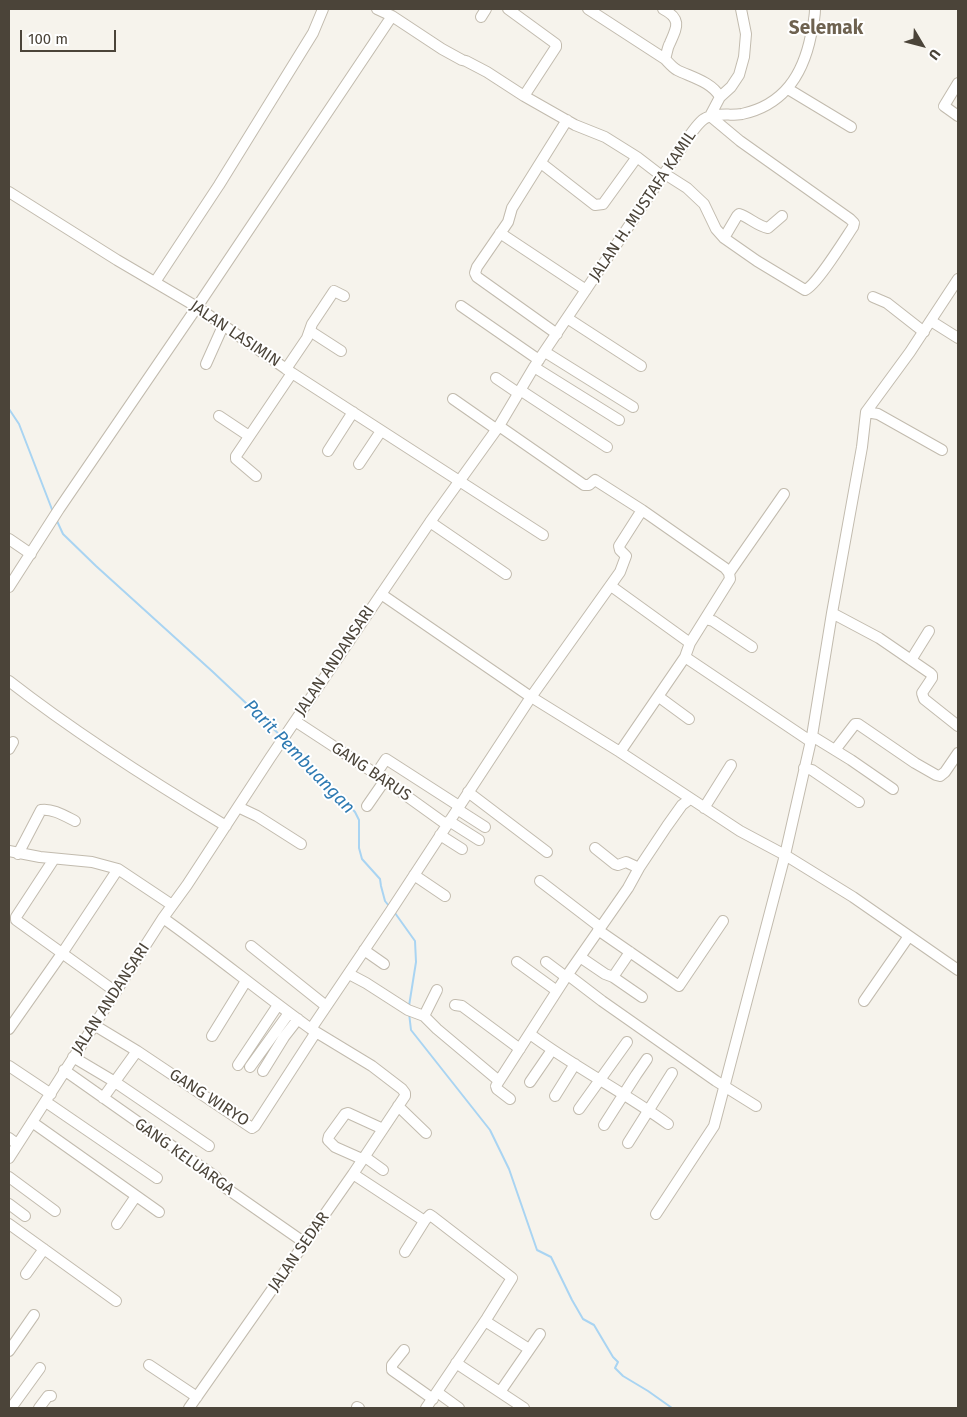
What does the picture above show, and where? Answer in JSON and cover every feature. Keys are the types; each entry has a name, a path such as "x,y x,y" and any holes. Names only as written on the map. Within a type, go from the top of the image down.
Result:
{"street":[{"path":"155,282 219,184 313,33 324,9"},
{"path":"377,9 392,16 438,46 487,72 575,125 606,137 687,188 704,204 716,229 724,238 757,261 805,290 811,286 831,261 854,223 740,142 710,116 720,97 732,87 739,75 744,57 746,34 742,9"},
{"path":"508,9 556,44 556,47 524,96"},
{"path":"588,9 665,59 675,69 695,78 717,92 720,97"},
{"path":"664,9 672,14 676,20 677,27 669,44 665,59"},
{"name":"JALAN H. MUSTAFA KAMIL","path":"567,318 699,123 710,116 733,116 762,108 771,103 788,88 801,69 809,46 815,9"},
{"path":"9,587 59,508 197,307 392,16"},
{"path":"958,83 944,106 958,116"},
{"path":"788,88 851,127"},
{"path":"557,334 477,277 475,273 477,267 508,222 511,210 568,120"},
{"path":"541,163 595,205 599,205 603,204 637,157"},
{"name":"JALAN LASIMIN","path":"9,192 117,260 197,307 289,371 543,535"},
{"path":"724,238 739,214 746,216 764,228 768,228 782,216"},
{"path":"500,234 586,290"},
{"path":"656,1214 714,1126 720,1083 785,855 811,738 862,447 866,412 924,332 958,279"},
{"path":"256,476 236,459 238,452 289,371 312,324 333,292 336,291 344,296"},
{"path":"873,297 891,306 924,332"},
{"path":"461,306 539,360 619,420"},
{"path":"567,318 641,366"},
{"name":"JALAN ANDANSARI","path":"9,1158 13,1141 32,1122 64,1070 281,741 458,481 498,428 567,318"},
{"path":"931,321 958,338"},
{"path":"206,364 223,326"},
{"path":"310,331 341,351"},
{"path":"539,360 633,407"},
{"path":"496,378 607,447"},
{"path":"454,399 584,485 589,485 595,480 642,510 730,573"},
{"path":"328,451 352,412"},
{"path":"866,412 878,414 942,450"},
{"path":"219,416 248,436"},
{"path":"359,464 381,431"},
{"path":"620,752 685,657 690,642 730,579 730,573 784,494"},
{"path":"164,918 278,1005 314,1030 326,1006 531,697 620,572 626,556 619,546 642,510"},
{"path":"430,522 506,574"},
{"path":"9,539 31,554"},
{"path":"610,586 690,642"},
{"path":"381,594 531,697 620,752 690,800 853,897 958,970"},
{"path":"832,613 879,638 932,675 922,694 924,699 958,726"},
{"path":"704,619 713,622 752,647"},
{"path":"911,660 929,631"},
{"path":"685,657 894,789"},
{"path":"9,680 40,705 164,788 226,826"},
{"path":"658,697 689,719"},
{"path":"835,750 855,724 858,724 936,775 940,776 945,772 958,753"},
{"name":"GANG BARUS","path":"292,725 376,774 448,823 479,840"},
{"path":"376,774 386,759 485,827"},
{"path":"704,808 731,765"},
{"path":"804,768 812,770 859,802"},
{"path":"367,806 385,780"},
{"path":"468,792 547,852"},
{"path":"510,1099 497,1089 496,1086 499,1080 682,804 690,800"},
{"path":"238,807 257,816 301,844"},
{"path":"75,821 64,815 44,809 41,810 13,853 92,862 118,869 172,905"},
{"path":"440,835 462,849"},
{"path":"595,848 615,864 618,865 626,862 639,868"},
{"path":"54,858 16,917 17,921 116,992"},
{"path":"9,1029 118,869"},
{"path":"414,874 445,896"},
{"path":"540,881 630,952 679,986 723,921"},
{"path":"864,1001 908,936"},
{"path":"251,946 326,1006"},
{"path":"364,950 384,964"},
{"path":"613,977 630,952"},
{"path":"580,958 642,997"},
{"path":"517,962 557,991"},
{"path":"546,962 756,1106"},
{"path":"349,974 416,1013 499,1080"},
{"path":"212,1036 246,981"},
{"path":"416,1013 437,990"},
{"path":"238,1065 278,1005"},
{"path":"455,1005 462,1006 520,1049"},
{"path":"250,1067 289,1013"},
{"path":"263,1070 298,1019"},
{"name":"GANG WIRYO","path":"94,1025 137,1051 252,1128 314,1030"},
{"name":"JALAN SEDAR","path":"194,1405 353,1174 406,1093 372,1066 314,1030"},
{"path":"530,1034 668,1124"},
{"path":"579,1109 626,1042"},
{"path":"530,1082 552,1050"},
{"path":"103,1098 137,1051"},
{"path":"73,1057 114,1082 209,1146"},
{"path":"604,1125 647,1060"},
{"path":"555,1096 575,1064"},
{"path":"9,1066 48,1098 157,1178"},
{"name":"GANG KELUARGA","path":"64,1070 216,1177 226,1188 305,1243"},
{"path":"628,1143 672,1073"},
{"path":"398,1106 426,1133"},
{"path":"383,1129 348,1113 345,1114 328,1138 335,1147 363,1158 383,1170"},
{"path":"32,1122 159,1212"},
{"path":"353,1174 425,1220"},
{"path":"9,1177 55,1211"},
{"path":"117,1224 136,1196"},
{"path":"9,1204 25,1216"},
{"path":"405,1252 430,1215 512,1278 432,1400"},
{"path":"9,1224 116,1301"},
{"path":"26,1274 44,1249"},
{"path":"9,1351 34,1315"},
{"path":"485,1321 529,1349"},
{"path":"500,1392 540,1334"},
{"path":"404,1350 392,1365 392,1370 432,1400 459,1408"},
{"path":"456,1363 524,1408"},
{"path":"148,1365 194,1405"},
{"path":"11,1408 40,1368"},
{"path":"39,1408 48,1396 51,1396"}],"waterway":[{"name":"Parit Pembuangan","path":"9,409 19,424 53,512"},
{"name":"Parit Pembuangan","path":"57,521 63,534 96,566 282,737"},
{"name":"Parit Pembuangan","path":"288,741 355,812 359,820 359,848 362,859 380,879 385,901 389,906"},
{"name":"Parit Pembuangan","path":"395,913 415,941 416,962 409,1006"},
{"name":"Parit Pembuangan","path":"409,1013 411,1030 490,1130 509,1169 537,1250 551,1257 583,1319 594,1325 618,1362 615,1368 623,1376 672,1408"}],"district":[{"name":"Selemak","path":"826,29"}]}
